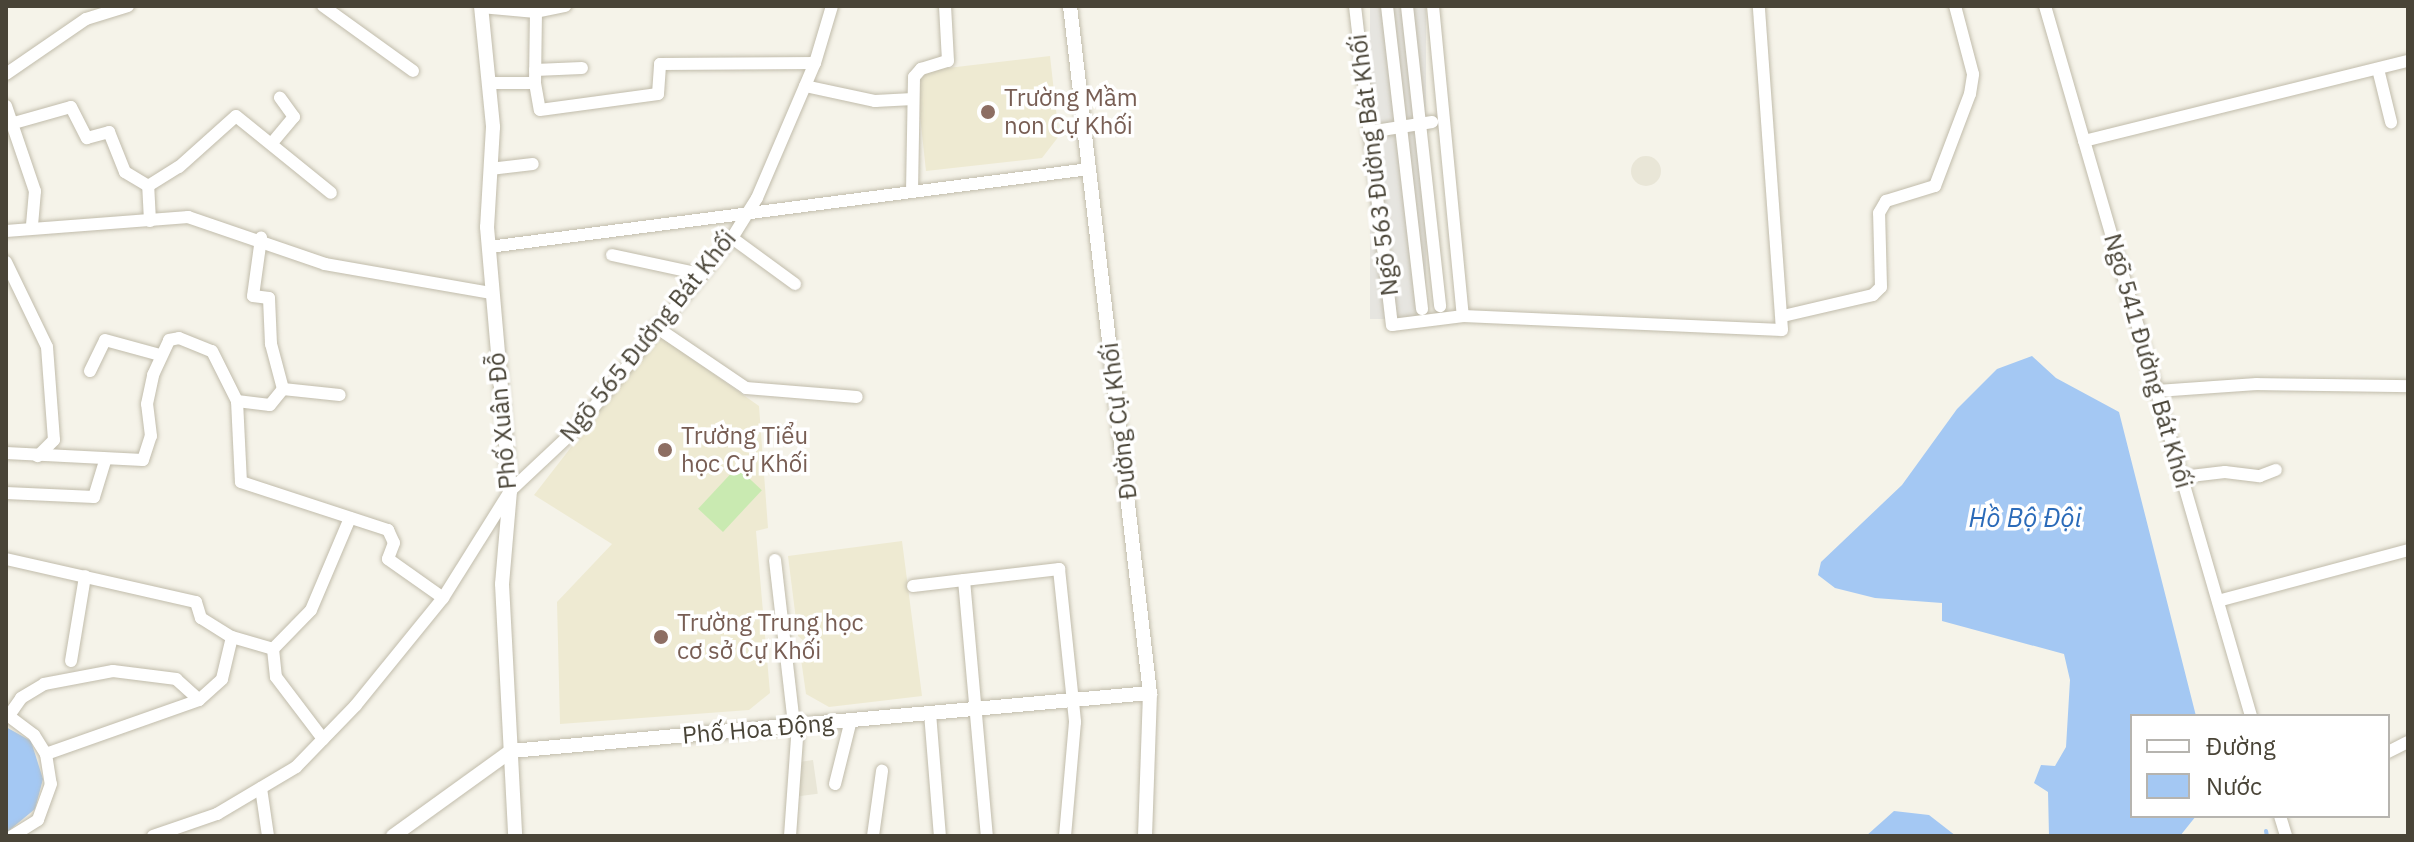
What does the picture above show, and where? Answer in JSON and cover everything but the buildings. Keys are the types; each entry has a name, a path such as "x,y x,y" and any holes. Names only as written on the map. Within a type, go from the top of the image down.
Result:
{"street":[{"path":"6,74 86,19 128,6"},
{"path":"323,6 413,71"},
{"path":"481,7 536,12 565,6"},
{"name":"Ngõ 565 Đường Bát Khối","path":"153,836 217,814 296,767 443,598 510,491 576,429 656,327 732,238 747,213 815,63 832,6"},
{"path":"912,192 913,99 917,71 942,64 949,57 945,6"},
{"name":"Đường Cự Khối","path":"1070,6 1150,693 1145,836"},
{"name":"Ngõ 563 Đường Bát Khối","path":"1355,6 1392,325 1463,316"},
{"path":"1387,6 1422,309"},
{"path":"1407,6 1426,123 1440,306"},
{"path":"1433,6 1463,316 1782,330 1759,6"},
{"path":"1783,316 1873,295 1881,287 1879,213 1886,201 1935,186 1970,94 1973,74 1955,6"},
{"name":"Ngõ 541 Đường Bát Khối","path":"2045,6 2250,714"},
{"name":"Phố Xuân Đỗ","path":"481,7 488,83 489,247 510,491 502,584 515,836"},
{"path":"536,12 535,77 540,110 658,94 660,64 815,63"},
{"path":"2084,141 2408,61"},
{"path":"488,83 582,68"},
{"path":"2378,69 2391,122"},
{"path":"805,86 875,101 913,99"},
{"path":"272,143 294,117 280,98"},
{"path":"6,106 35,191 32,226"},
{"path":"14,123 71,107 87,138 109,132 125,172 148,186"},
{"path":"148,186 179,167 236,116 331,193"},
{"path":"1369,132 1426,123"},
{"path":"490,169 533,164"},
{"path":"489,247 1089,169"},
{"path":"148,186 150,221"},
{"path":"6,231 32,226 188,217 261,238 325,264 492,293"},
{"path":"261,238 253,296 269,298 271,344 283,389"},
{"path":"732,238 795,284"},
{"path":"612,255 701,274"},
{"path":"6,262 47,347 54,440 38,456"},
{"path":"656,327 746,388 857,397"},
{"path":"6,453 143,460 151,436 150,388 160,355 169,340 179,338 212,351 237,401 241,482 388,530 394,543 388,559 443,598"},
{"path":"90,371 105,340 160,355"},
{"path":"2157,391 2257,384 2408,386"},
{"path":"283,389 340,395"},
{"path":"237,401 270,405 283,389"},
{"path":"6,493 94,497 105,460"},
{"path":"2182,477 2225,472 2260,476 2276,470"},
{"path":"273,649 311,610 350,518"},
{"path":"2218,601 2408,550"},
{"path":"6,559 196,602 201,618 232,637 273,649"},
{"path":"775,560 796,725 790,836"},
{"path":"913,586 1059,569 1074,700 1065,836"},
{"path":"71,661 85,576"},
{"path":"964,580 978,709 987,836"},
{"path":"46,754 199,700 222,679 232,637"},
{"path":"273,649 276,677 323,739"},
{"path":"12,836 38,820 47,805 51,784 46,754 34,735 8,714 21,698 44,684 113,671 176,679 199,700"},
{"name":"Phố Hoa Động","path":"393,836 511,751 1150,693"},
{"path":"930,713 940,836"},
{"path":"835,784 851,720"},
{"path":"2390,751 2408,742"},
{"path":"485,769 512,781"},
{"path":"873,836 882,771"},
{"path":"261,788 268,836"}],"shaded area":[{"path":"1370,6 1426,6 1426,319 1370,319"},
{"name":"Trường Mầm non Cự Khối","path":"1050,56 1059,136 1042,158 926,171 917,88 922,71"},
{"path":"1646,156 1652,157 1660,165 1660,177 1652,185 1646,186 1640,185 1632,177 1631,171 1632,165 1640,157"},
{"path":"658,335 759,406 768,528 756,531 770,693 749,710 560,724 557,602 612,544 534,495"},
{"path":"902,541 922,696 829,707 806,694 801,659 805,642 798,636 788,556"},
{"path":"813,760 818,794 797,797 792,763"}],"green space":[{"path":"737,467 762,490 723,532 698,509"}],"water":[{"name":"Hồ Bộ Đội","path":"2032,356 2056,378 2119,412 2195,714 2130,714 2130,818 2194,818 2180,836 2049,836 2048,792 2034,783 2041,765 2055,766 2066,747 2070,680 2064,654 1942,621 1942,603 1875,598 1835,588 1818,575 1821,562 1902,485 1957,409 1997,369"},
{"path":"6,727 31,741 43,779 35,809 6,833"},
{"path":"1894,811 1929,815 1956,836 1866,836"}],"waterway":[{"path":"2266,831 2267,836"}],"place":[{"name":"Trường Mầm non Cự Khối","path":"988,112"},
{"name":"Trường Tiểu học Cự Khối","path":"665,450"},
{"name":"Trường Trung học cơ sở Cự Khối","path":"661,637"}]}
